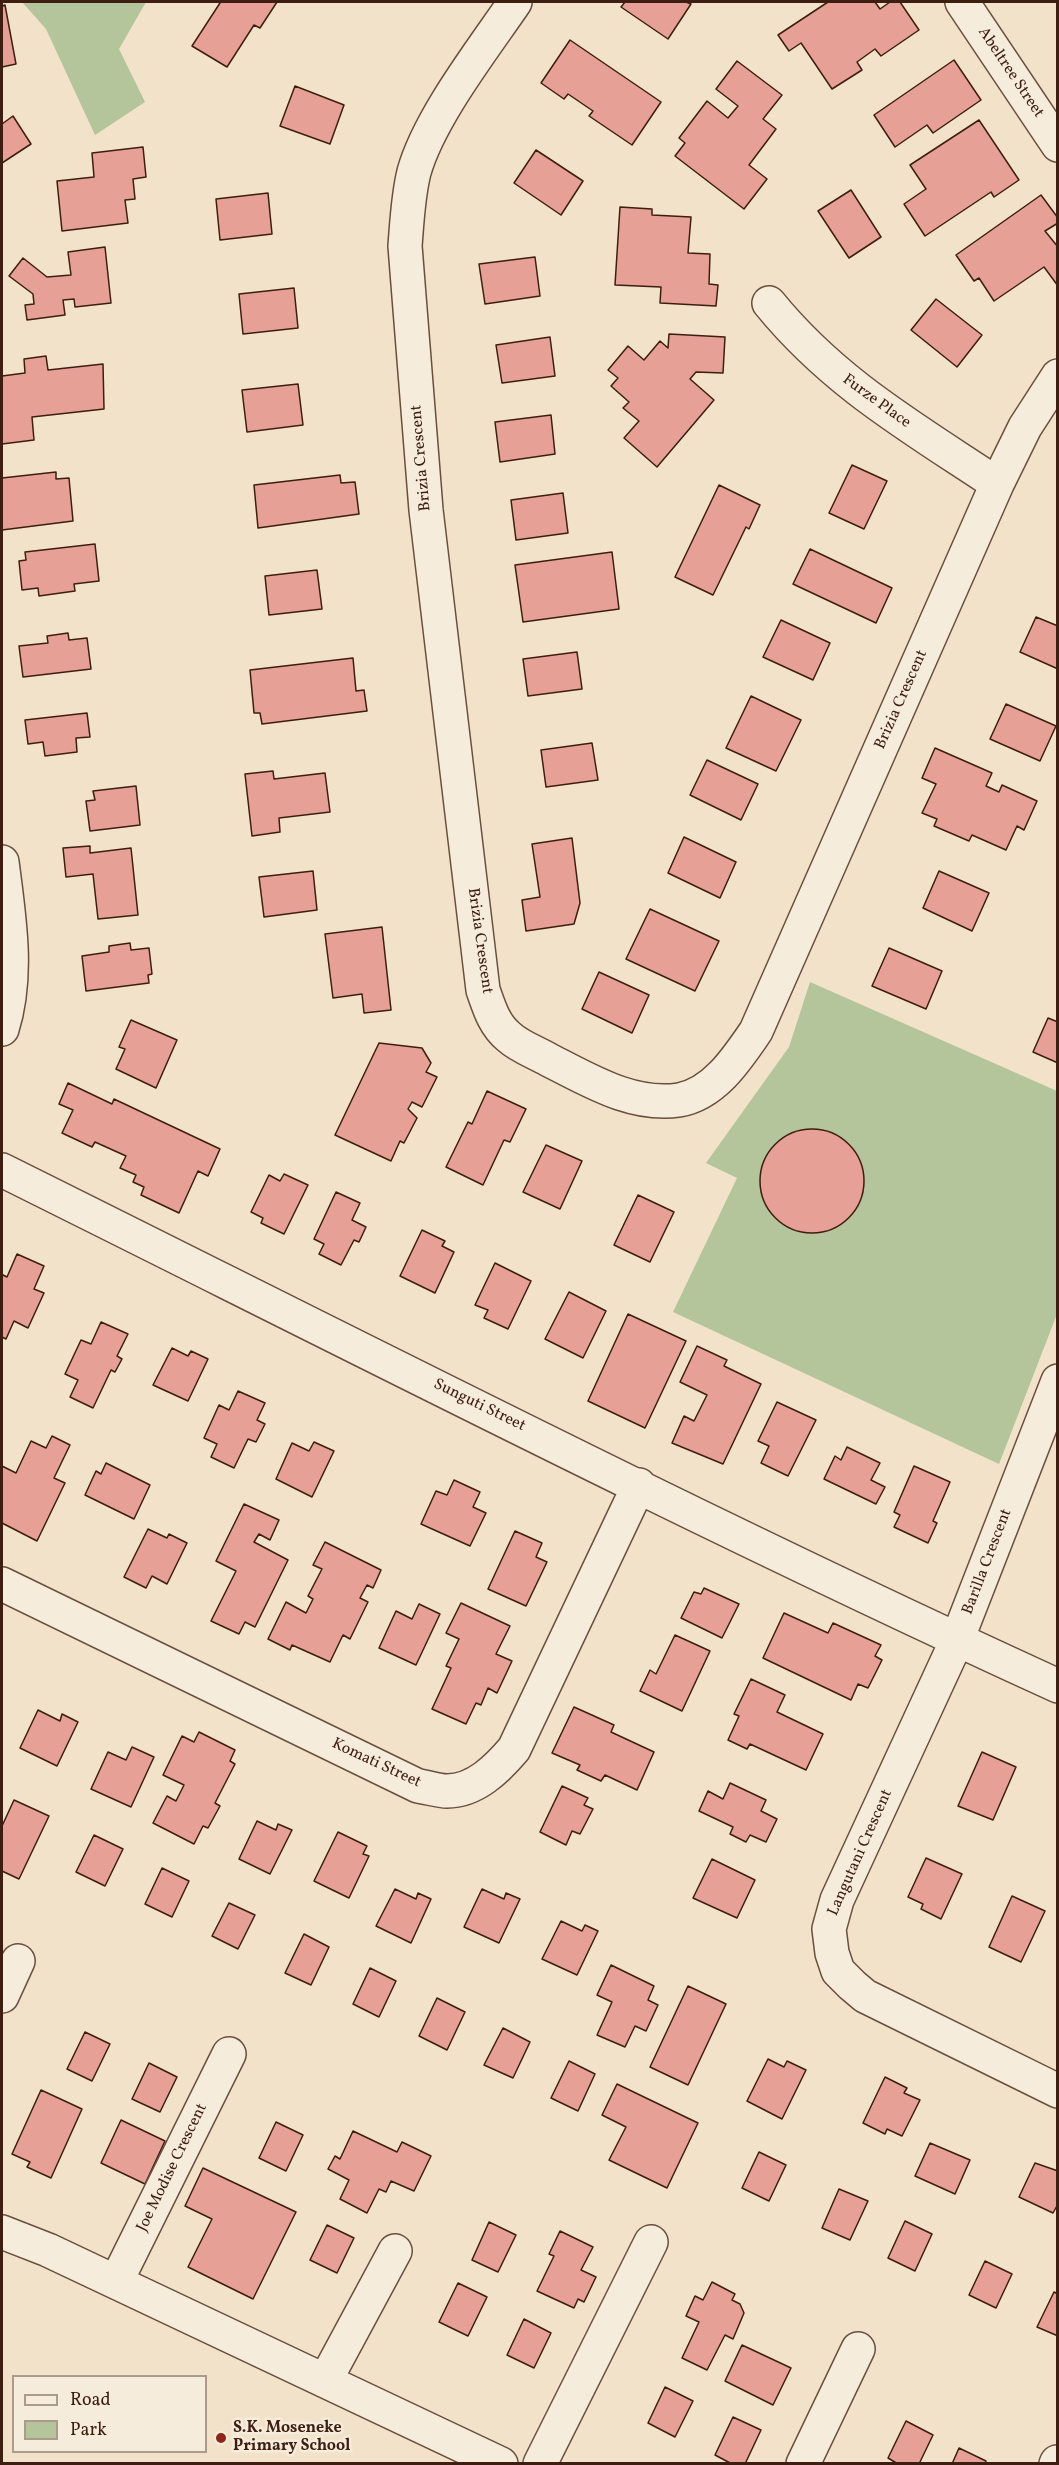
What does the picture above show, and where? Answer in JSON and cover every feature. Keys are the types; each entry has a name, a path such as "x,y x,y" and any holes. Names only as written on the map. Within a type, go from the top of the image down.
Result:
{"street":[{"name":"Brizia Crescent","path":"515,2 458,86 430,136 415,171 408,205 405,246 426,510 483,990 491,1015 509,1037 600,1086 639,1099 680,1100 710,1086 736,1061 756,1031 997,484 1025,427 1058,376"},
{"name":"Abeltree Street","path":"962,2 1058,145"},
{"name":"Furze Place","path":"769,303 796,336 828,367 880,406 997,484"},
{"path":"2,862 11,936 11,979 2,1029"},
{"name":"Sunguti Street","path":"2,1170 957,1640"},
{"name":"Barilla Crescent","path":"957,1640 1058,1381"},
{"name":"Komati Street","path":"2,1584 418,1786 447,1791 472,1785 495,1772 514,1749 639,1485"},
{"path":"957,1640 1058,1686"},
{"name":"Langutani Crescent","path":"957,1640 837,1900 829,1929 832,1953 838,1971 865,1996 1058,2091"},
{"path":"2,1996 18,1960"},
{"name":"Joe Modise Crescent","path":"116,2282 229,2054"},
{"path":"2,2232 116,2282 501,2463"},
{"path":"540,2463 651,2242"},
{"path":"325,2381 395,2251"},
{"path":"803,2463 858,2349"}],"green space":[{"path":"22,2 146,2 119,49 145,102 95,135 46,29"},
{"path":"810,982 1057,1091 1057,1314 999,1464 673,1312 737,1178 706,1163 789,1047"}],"building":[{"path":"218,2 277,2 260,28 254,25 227,67 192,46 220,3"},
{"path":"625,2 686,2 691,4 668,39 621,7"},
{"path":"828,2 875,2 880,9 890,2 900,2 919,30 881,56 875,49 857,62 862,70 832,89 801,43 789,51 778,35"},
{"path":"5,5 16,64 2,67 2,6"},
{"path":"570,40 661,102 632,145 589,116 593,111 568,94 564,99 541,83"},
{"path":"954,60 981,100 933,133 927,125 895,147 874,115"},
{"path":"737,61 782,95 763,119 776,129 749,165 767,179 744,209 675,156 685,143 679,138 707,101 728,118 738,106 716,89"},
{"path":"295,86 344,105 330,144 280,126"},
{"path":"13,116 31,144 2,163 2,124"},
{"path":"979,120 1019,180 994,197 991,192 925,236 904,204 926,189 910,165"},
{"path":"143,147 146,177 133,179 135,199 125,200 128,223 62,231 57,181 94,177 92,153"},
{"path":"536,150 583,181 561,215 514,183"},
{"path":"851,190 881,237 849,258 818,211"},
{"path":"268,193 272,234 220,240 216,199"},
{"path":"1041,195 1058,218 1058,223 1045,231 1058,247 1058,286 1044,267 994,301 979,278 974,281 956,255"},
{"path":"620,207 652,209 652,215 691,217 688,253 710,254 709,284 718,285 716,306 660,303 661,287 615,285"},
{"path":"105,247 111,303 75,307 74,299 63,300 65,315 27,320 25,305 34,304 33,294 9,276 23,258 47,277 71,275 68,252"},
{"path":"535,257 540,296 485,304 479,264"},
{"path":"294,288 298,328 243,334 239,294"},
{"path":"936,299 982,335 957,367 911,330"},
{"path":"669,334 725,337 723,373 696,372 690,379 714,400 657,467 624,438 639,421 623,408 629,402 611,386 618,378 608,370 628,346 644,360 660,341 668,348"},
{"path":"550,337 555,376 502,383 496,345"},
{"path":"46,356 48,370 103,364 104,409 32,417 34,440 2,444 2,376 25,373 24,359"},
{"path":"298,384 303,425 247,432 242,390"},
{"path":"551,415 555,454 500,462 495,422"},
{"path":"852,465 887,481 864,529 829,513"},
{"path":"56,472 56,479 69,478 73,521 2,530 2,478"},
{"path":"340,475 341,483 355,482 359,514 258,528 254,485"},
{"path":"719,485 760,505 749,529 746,527 713,595 675,577"},
{"path":"563,493 568,533 516,540 511,500"},
{"path":"95,544 99,581 74,584 75,591 39,596 38,588 22,590 19,561 26,560 25,552"},
{"path":"810,549 892,588 876,623 793,584"},
{"path":"612,552 619,609 523,622 515,565"},
{"path":"317,570 322,609 269,615 265,576"},
{"path":"1036,617 1058,626 1058,669 1020,652"},
{"path":"781,620 830,643 813,680 763,657"},
{"path":"68,633 69,640 87,638 91,669 23,677 19,646 48,643 47,636"},
{"path":"577,652 582,689 528,696 523,659"},
{"path":"353,658 356,691 364,690 367,711 262,724 260,713 254,713 250,670"},
{"path":"751,696 801,720 776,771 726,748"},
{"path":"1006,704 1056,726 1040,761 990,739"},
{"path":"87,713 90,737 76,738 77,752 45,756 43,742 28,744 25,720"},
{"path":"592,743 598,780 546,787 541,750"},
{"path":"935,748 992,773 986,786 999,792 1002,785 1037,801 1024,830 1017,826 1006,850 972,835 969,841 934,826 937,819 922,813 936,784 922,778"},
{"path":"707,760 758,784 741,820 690,795"},
{"path":"273,771 274,779 325,773 330,812 279,818 280,832 252,836 245,774"},
{"path":"136,786 140,825 90,831 86,801 95,800 93,791"},
{"path":"684,837 736,862 720,898 668,873"},
{"path":"572,838 580,903 574,924 526,931 522,900 540,897 532,844"},
{"path":"90,846 90,853 131,848 138,915 98,919 93,874 66,877 63,848"},
{"path":"313,871 317,910 264,917 259,877"},
{"path":"939,871 989,893 972,931 923,908"},
{"path":"650,909 719,941 695,991 626,959"},
{"path":"382,927 391,1010 364,1013 362,994 333,998 325,934"},
{"path":"130,943 131,950 149,948 152,974 148,975 149,983 86,991 82,956 109,952 109,946"},
{"path":"889,948 942,971 926,1009 872,986"},
{"path":"599,972 649,995 632,1033 582,1009"},
{"path":"1048,1018 1058,1022 1058,1063 1033,1052"},
{"path":"131,1020 177,1040 156,1088 116,1069 125,1049 119,1047"},
{"path":"379,1043 422,1048 431,1063 426,1072 437,1077 422,1107 412,1102 408,1109 417,1118 404,1143 400,1141 391,1161 335,1135"},
{"path":"68,1083 112,1104 114,1099 220,1149 208,1176 198,1171 179,1213 141,1195 144,1187 133,1182 136,1175 120,1168 126,1156 95,1142 92,1147 62,1133 73,1110 59,1104"},
{"path":"487,1091 526,1109 510,1142 504,1140 483,1185 446,1167 468,1122 472,1124"},
{"path":"812,1129 832,1133 849,1144 860,1161 864,1181 860,1201 849,1218 832,1229 812,1233 792,1229 775,1218 764,1201 760,1181 764,1161 775,1144 792,1133"},
{"path":"546,1145 582,1161 560,1209 523,1192"},
{"path":"284,1174 308,1185 284,1234 261,1223 263,1218 251,1212 269,1175 280,1181"},
{"path":"336,1192 360,1203 352,1220 366,1227 359,1242 354,1240 341,1265 319,1254 324,1244 314,1239"},
{"path":"638,1195 674,1212 650,1262 614,1245"},
{"path":"422,1230 445,1241 442,1246 454,1252 435,1293 400,1276"},
{"path":"17,1254 44,1266 34,1289 44,1293 28,1328 14,1321 6,1339 2,1337 2,1277 3,1275 7,1277"},
{"path":"495,1263 531,1281 508,1329 484,1318 488,1310 475,1305"},
{"path":"569,1292 606,1311 583,1358 545,1339"},
{"path":"628,1314 686,1341 645,1428 588,1401"},
{"path":"101,1322 128,1334 117,1356 122,1359 115,1372 111,1370 93,1408 70,1397 78,1380 65,1374 81,1340 91,1344"},
{"path":"697,1346 727,1360 724,1366 761,1384 723,1464 672,1443 684,1416 694,1421 707,1395 680,1382"},
{"path":"172,1348 188,1356 191,1351 208,1359 188,1401 153,1385"},
{"path":"238,1391 265,1403 257,1420 265,1424 256,1442 248,1439 234,1468 211,1457 217,1444 204,1438 219,1405 229,1410"},
{"path":"777,1402 816,1420 788,1476 761,1463 769,1446 758,1441"},
{"path":"52,1436 70,1445 54,1478 65,1483 37,1541 2,1523 2,1466 16,1473 31,1441 46,1448"},
{"path":"314,1442 334,1451 312,1497 276,1479 292,1443 309,1451"},
{"path":"847,1447 880,1463 871,1480 885,1487 876,1504 824,1479 835,1456 841,1460"},
{"path":"106,1463 150,1485 134,1519 85,1495 96,1471 101,1474"},
{"path":"914,1466 950,1482 933,1521 937,1523 928,1543 894,1527 900,1515 894,1512"},
{"path":"454,1480 480,1492 473,1507 486,1513 470,1546 421,1524 436,1491 447,1495"},
{"path":"244,1504 279,1520 270,1540 259,1534 254,1542 288,1560 255,1627 245,1622 239,1634 211,1621 236,1571 216,1561"},
{"path":"148,1529 167,1538 169,1534 187,1543 167,1584 152,1576 146,1588 124,1577"},
{"path":"515,1531 542,1543 536,1557 547,1562 526,1606 488,1589"},
{"path":"325,1542 381,1570 373,1588 367,1585 360,1598 368,1602 350,1639 343,1635 330,1662 292,1645 290,1650 268,1639 286,1602 306,1613 313,1599 308,1596 322,1569 313,1565"},
{"path":"704,1588 739,1604 722,1638 681,1618 694,1592 701,1594"},
{"path":"461,1603 510,1626 496,1654 512,1661 497,1693 488,1688 481,1705 476,1703 466,1724 432,1709 451,1668 446,1666 459,1639 446,1633"},
{"path":"419,1604 440,1614 416,1665 379,1648 396,1611 412,1619"},
{"path":"784,1613 828,1633 833,1623 881,1645 875,1656 882,1660 868,1688 858,1684 851,1700 763,1658"},
{"path":"675,1635 710,1651 682,1711 640,1691 650,1670 656,1674"},
{"path":"751,1679 785,1695 777,1712 823,1734 806,1770 750,1744 747,1749 728,1740 739,1716 734,1714"},
{"path":"574,1707 614,1725 611,1732 654,1752 637,1790 605,1775 601,1781 577,1770 580,1765 552,1753"},
{"path":"38,1710 60,1721 62,1714 78,1722 57,1766 20,1748"},
{"path":"199,1732 235,1750 230,1761 235,1764 215,1803 220,1806 208,1828 203,1826 194,1844 153,1823 167,1796 176,1801 184,1785 163,1775 182,1736 194,1742"},
{"path":"132,1747 154,1757 131,1807 91,1789 108,1752 126,1760"},
{"path":"982,1752 1016,1767 993,1820 958,1806"},
{"path":"730,1783 766,1800 761,1811 777,1819 766,1842 750,1835 746,1842 730,1834 733,1827 699,1811 708,1791 723,1799"},
{"path":"562,1786 588,1798 584,1805 593,1809 580,1834 572,1831 566,1845 540,1832"},
{"path":"14,1800 49,1816 19,1879 2,1871 2,1826"},
{"path":"257,1821 276,1830 278,1824 292,1830 270,1874 239,1859"},
{"path":"338,1832 367,1846 363,1854 369,1856 349,1898 314,1881"},
{"path":"94,1835 123,1849 105,1886 76,1872"},
{"path":"926,1858 962,1874 941,1919 921,1909 923,1904 908,1897"},
{"path":"712,1859 755,1880 737,1918 693,1898"},
{"path":"162,1868 189,1881 172,1917 145,1904"},
{"path":"395,1889 416,1899 418,1893 431,1899 411,1943 376,1926"},
{"path":"482,1889 504,1899 506,1893 520,1899 499,1943 464,1927"},
{"path":"1012,1896 1045,1911 1021,1962 989,1947"},
{"path":"229,1903 255,1915 238,1949 212,1936"},
{"path":"561,1921 582,1931 585,1925 598,1931 577,1975 542,1959"},
{"path":"304,1934 329,1947 311,1985 285,1973"},
{"path":"611,1965 654,1986 648,2000 658,2005 646,2031 635,2026 625,2047 597,2035 612,2002 597,1995"},
{"path":"370,1968 396,1981 379,2017 353,2004"},
{"path":"688,1986 726,2004 688,2085 650,2067"},
{"path":"437,1998 465,2012 447,2050 419,2036"},
{"path":"503,2028 530,2042 513,2078 484,2065"},
{"path":"85,2032 110,2044 92,2081 67,2069"},
{"path":"768,2059 784,2067 787,2061 806,2070 782,2119 747,2101"},
{"path":"569,2061 595,2074 578,2111 551,2098"},
{"path":"149,2063 177,2077 160,2112 132,2099"},
{"path":"885,2077 907,2088 904,2093 920,2100 902,2136 887,2129 885,2134 863,2123"},
{"path":"617,2084 698,2123 667,2188 609,2160 626,2127 602,2115"},
{"path":"41,2090 82,2109 51,2178 27,2167 30,2162 12,2154"},
{"path":"121,2120 165,2141 145,2184 101,2163"},
{"path":"276,2122 303,2135 286,2171 259,2158"},
{"path":"353,2131 397,2152 402,2142 431,2156 414,2191 391,2181 386,2192 379,2189 367,2213 340,2199 349,2180 328,2169 335,2156 340,2159"},
{"path":"930,2143 970,2160 955,2194 915,2176"},
{"path":"759,2152 786,2165 769,2201 742,2188"},
{"path":"1035,2163 1058,2171 1058,2204 1053,2213 1019,2197"},
{"path":"203,2168 296,2212 253,2299 188,2267 212,2219 185,2206"},
{"path":"839,2189 868,2201 850,2240 822,2228"},
{"path":"905,2221 932,2234 915,2271 888,2258"},
{"path":"489,2222 516,2235 498,2272 472,2260"},
{"path":"327,2225 354,2238 337,2273 310,2260"},
{"path":"560,2231 593,2247 581,2270 596,2277 584,2302 578,2299 574,2308 537,2291 554,2256 549,2254"},
{"path":"985,2261 1012,2274 996,2308 969,2295"},
{"path":"712,2282 735,2294 732,2300 740,2304 744,2313 733,2339 725,2335 707,2370 682,2358 699,2322 686,2316 695,2296 703,2300"},
{"path":"458,2283 487,2297 468,2336 439,2322"},
{"path":"1054,2292 1058,2294 1058,2336 1037,2327"},
{"path":"524,2319 551,2333 534,2368 507,2355"},
{"path":"742,2345 791,2368 773,2405 725,2381"},
{"path":"665,2387 693,2401 675,2437 648,2423"},
{"path":"733,2417 761,2430 745,2464 732,2464 715,2455"},
{"path":"906,2421 933,2435 919,2464 898,2464 888,2458"},
{"path":"959,2448 986,2461 985,2464 952,2464"}],"place":[{"name":"S.K. Moseneke Primary School","path":"221,2438"}]}
